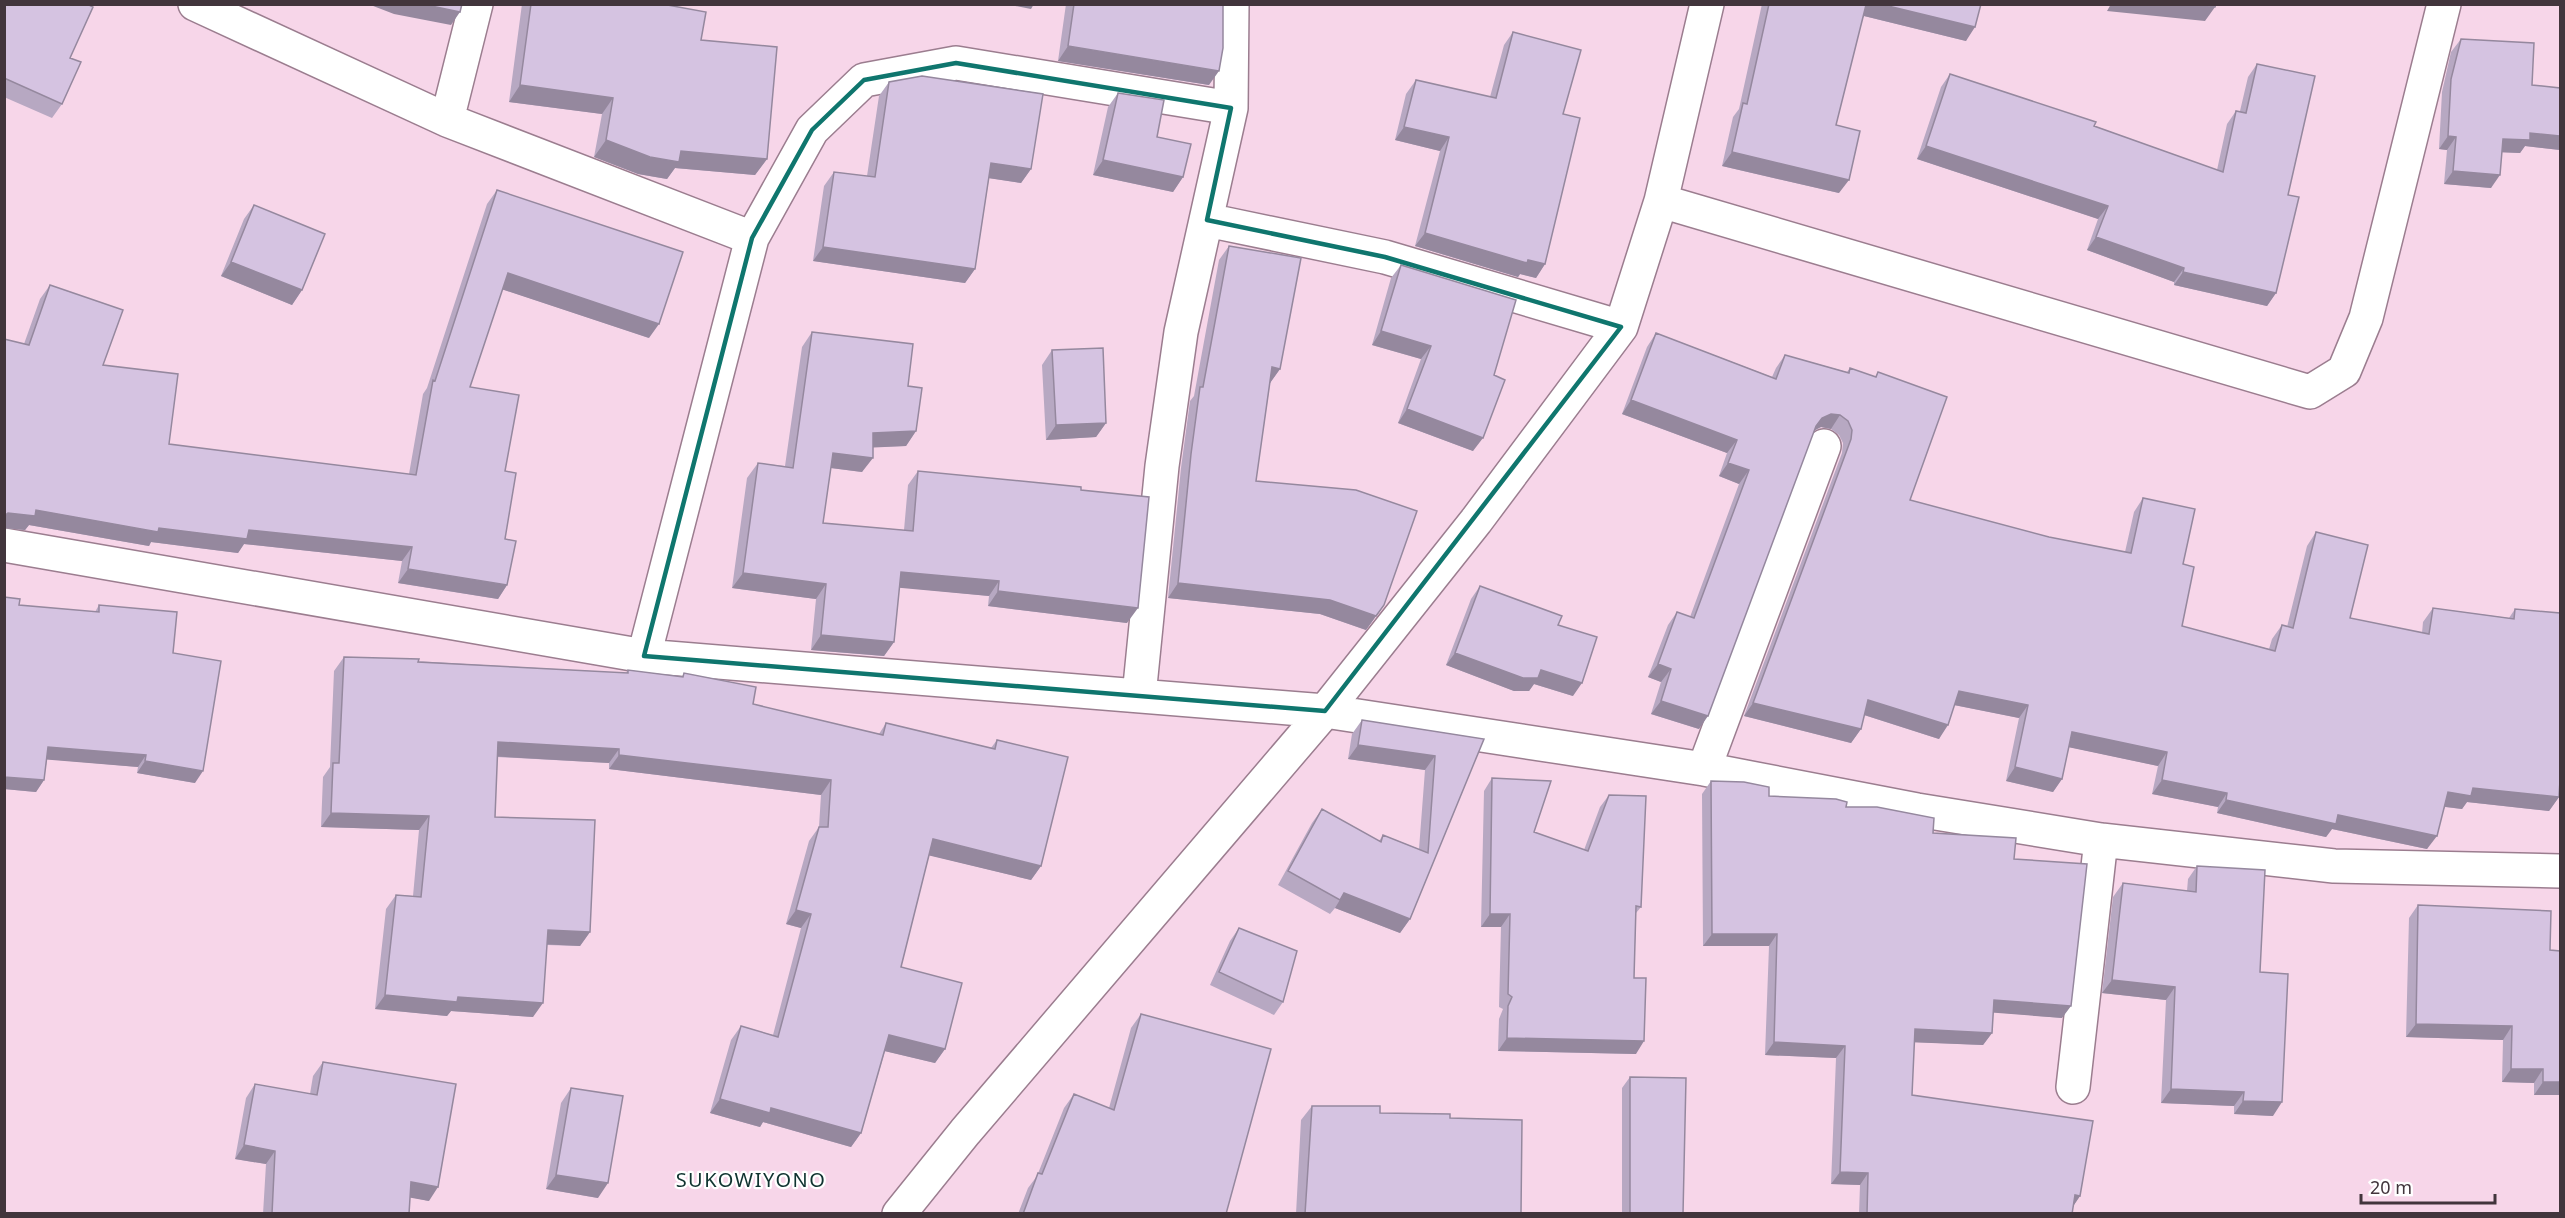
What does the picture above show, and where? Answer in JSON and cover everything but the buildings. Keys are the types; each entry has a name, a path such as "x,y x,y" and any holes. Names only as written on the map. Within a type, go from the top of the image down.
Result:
{"street":[{"path":"195,4 447,120 752,238"},
{"path":"447,120 476,4"},
{"path":"1139,696 1162,466 1179,343 1231,108 1233,4"},
{"path":"899,1214 965,1131 1325,711 1476,521 1621,327 1661,201 1707,4"},
{"path":"1661,201 2310,392 2344,371 2366,318 2444,4"},
{"path":"644,656 752,238 812,130 864,80 956,63 1231,108"},
{"path":"1207,220 1385,257 1621,327"},
{"path":"1704,769 1824,446"},
{"path":"4,545 644,656 1325,711 1704,769 1917,810 2101,840 2334,867 2560,871"},
{"path":"2073,1087 2101,840"}],"highlighted area":[{"path":"956,63 1231,108 1207,220 1385,257 1621,327 1325,711 644,656 752,238 812,130 864,80"}],"district":[{"name":"SUKOWIYONO","path":"751,1179"}]}
